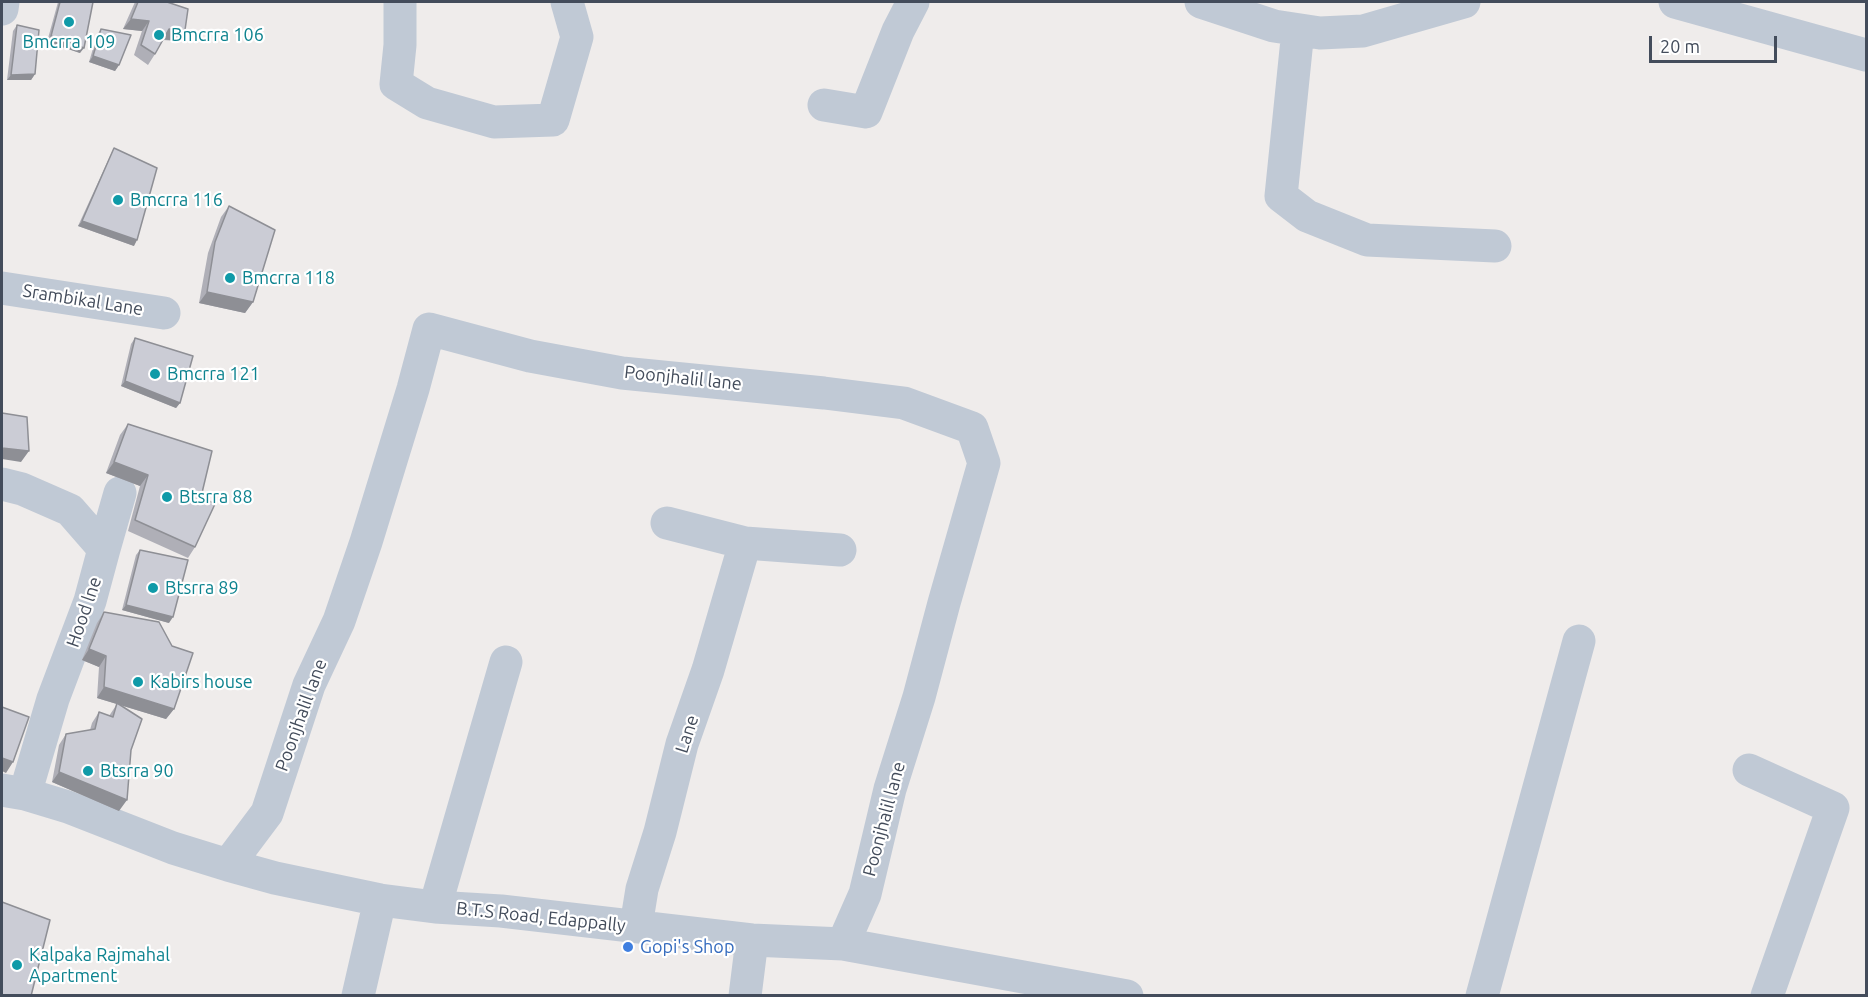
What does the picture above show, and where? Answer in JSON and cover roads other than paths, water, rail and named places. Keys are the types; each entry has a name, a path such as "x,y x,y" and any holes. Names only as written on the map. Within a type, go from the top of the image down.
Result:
{"street":[{"path":"2,9 3,2"},
{"path":"400,2 400,45 396,84 427,103 494,122 554,120 577,37 567,2"},
{"path":"824,105 866,112 898,31 913,2"},
{"path":"1201,2 1274,27 1320,33 1363,31 1464,2"},
{"path":"1675,2 1866,55"},
{"path":"1298,30 1281,196 1307,216 1367,240 1495,246"},
{"name":"Srambikal Lane","path":"2,288 164,313"},
{"name":"Poonjhalil lane","path":"228,865 267,813 309,685 339,621 366,542 429,329 530,356 622,373 903,403 972,428 984,463 919,697 890,789 865,894 843,944"},
{"path":"2,484 22,489 70,510 104,549"},
{"name":"Hood lne","path":"13,792 53,699 90,601 120,493"},
{"path":"667,523 746,543 840,550"},
{"name":"Lane","path":"636,926 642,889 660,832 682,744 708,670 746,543"},
{"path":"1482,996 1579,641"},
{"path":"435,907 506,662"},
{"path":"1749,770 1833,808 1767,996"},
{"name":"B.T.S Road, Edappally","path":"13,792 68,807 173,848 228,865 275,878 380,900 435,907 501,910 752,940 843,944 1111,994"},
{"path":"358,996 380,900"},
{"path":"745,996 752,940"}],"place":[{"name":"Bmcrra 109","path":"69,22"},
{"name":"Bmcrra 106","path":"159,35"},
{"name":"Bmcrra 116","path":"118,200"},
{"name":"Bmcrra 118","path":"230,278"},
{"name":"Bmcrra 121","path":"155,374"},
{"name":"Btsrra 88","path":"167,497"},
{"name":"Btsrra 89","path":"153,588"},
{"name":"Kabirs house","path":"138,682"},
{"name":"Btsrra 90","path":"88,771"},
{"name":"Gopi's Shop","path":"628,947"},
{"name":"Kalpaka Rajmahal Apartment","path":"17,965"}]}
